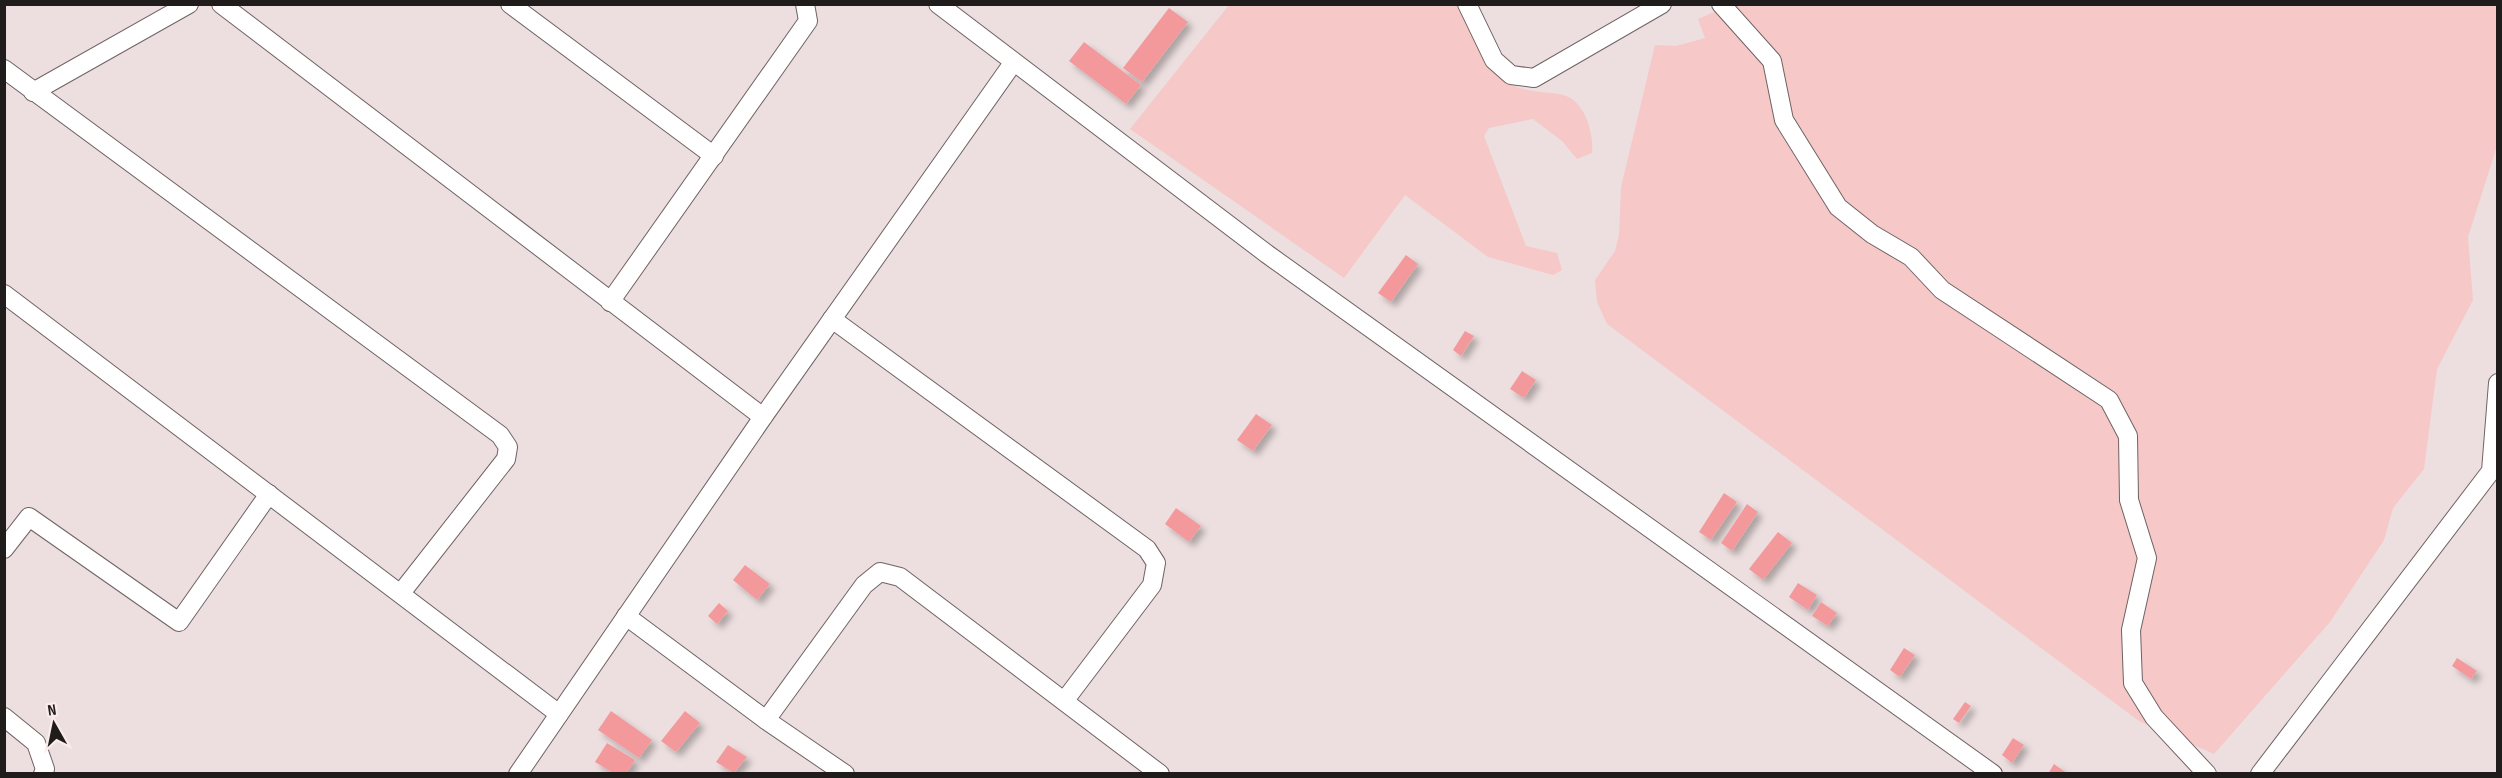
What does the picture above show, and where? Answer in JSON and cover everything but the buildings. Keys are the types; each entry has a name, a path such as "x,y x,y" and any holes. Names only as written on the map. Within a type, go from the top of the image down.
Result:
{"street":[{"path":"33,92 189,4"},
{"path":"221,4 763,417"},
{"path":"510,4 714,156"},
{"path":"610,302 808,21 806,4"},
{"path":"939,4 1013,63 1267,254 1993,774"},
{"path":"1467,4 1494,60 1511,75 1534,78 1655,6"},
{"path":"1721,4 1772,61 1784,120 1838,207 1872,234 1911,257 1942,290 2109,400 2128,436 2128,500 2147,558 2131,630 2133,683 2154,717 2207,774"},
{"path":"518,774 763,417 1013,63"},
{"path":"4,69 500,435 508,447 506,459 401,593"},
{"path":"4,294 559,714"},
{"path":"832,319 1147,549 1155,563 1152,585 1065,700"},
{"path":"2260,774 2492,471 2498,383"},
{"path":"4,549 29,516 179,622 269,494"},
{"path":"766,720 864,585 879,572 900,577 1160,774"},
{"path":"626,616 766,720 845,774"},
{"path":"4,717 36,743 45,770 44,774"}],"shaded area":[{"path":"1459,4 1509,83 1521,89 1571,98 1582,111 1590,128 1592,153 1577,159 1562,141 1533,119 1489,128 1484,136 1526,246 1557,253 1562,270 1553,275 1488,257 1405,195 1344,278 1130,129 1229,5"},
{"path":"1730,5 2497,5 2497,146 2468,237 2473,300 2437,369 2424,469 2393,508 2384,540 2330,622 2214,754 2139,721 1607,324 1597,302 1595,280 1615,251 1619,235 1621,187 1655,45 1676,46 1705,38 1698,19"}]}
